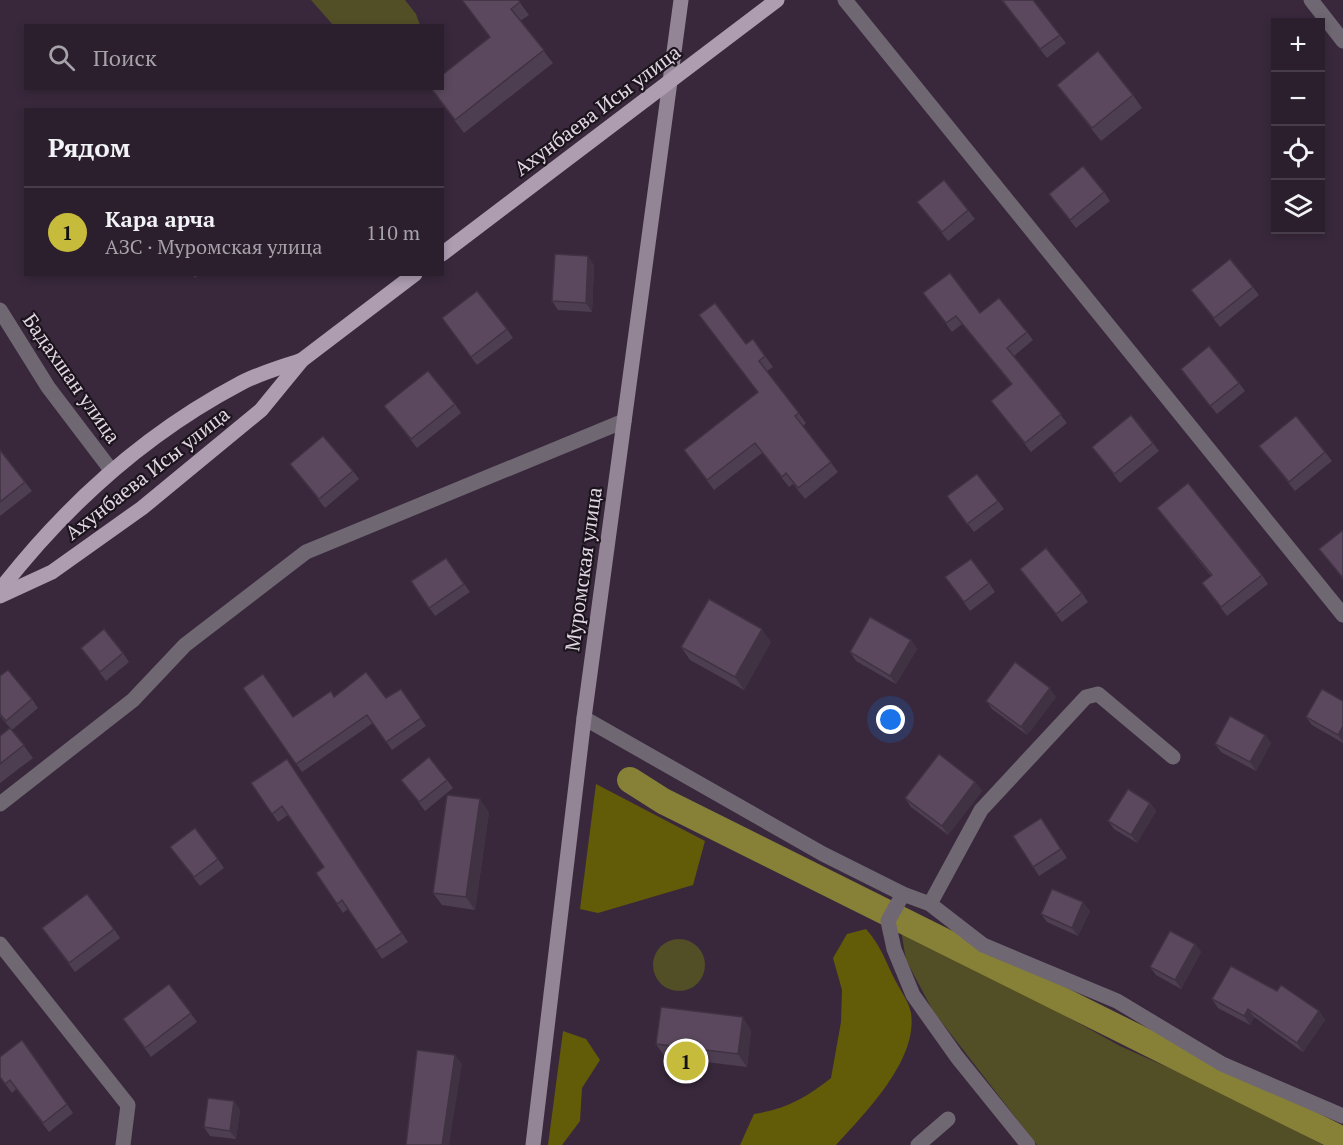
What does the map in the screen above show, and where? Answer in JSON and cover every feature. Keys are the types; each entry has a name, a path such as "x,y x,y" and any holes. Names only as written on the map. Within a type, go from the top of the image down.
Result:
{"main road":[{"name":"Муромская улица","path":"533,1145 584,718 681,0"},
{"name":"Ахунбаева Исы улица","path":"444,252 777,0"},
{"name":"Ахунбаева Исы улица","path":"0,596 52,572 142,508 261,410 302,360 412,276"},
{"name":"Ахунбаева Исы улица","path":"0,590 31,550 111,470 159,434 243,382 302,360"}],"street":[{"path":"845,0 1343,615"},
{"path":"1311,0 1343,41"},
{"name":"Бадахшан улица","path":"0,310 48,387 111,470"},
{"path":"0,804 133,700 185,645 306,552 624,421"},
{"path":"930,904 981,810 1086,698 1098,694 1173,757"},
{"path":"584,718 823,854 903,894 930,904 983,945 1117,1001 1222,1064 1343,1116"},
{"path":"903,894 891,915 894,950 913,995 957,1057 1028,1145"},
{"path":"0,944 128,1105 123,1145"},
{"path":"918,1145 948,1119"}],"shaded area":[{"path":"311,0 405,0 416,14 420,24 332,24"},
{"path":"596,784 705,841 693,885 598,913 580,909"},
{"path":"900,924 1120,1046 1225,1093 1323,1145 1037,1145 933,1011 906,960"},
{"path":"866,929 881,951 911,1013 911,1031 898,1067 874,1102 836,1145 740,1145 754,1114 795,1102 831,1078 841,1022 842,990 833,958 847,934"},
{"path":"674,939 684,939 698,946 705,965 698,984 684,991 674,991 664,987 657,980 653,970 653,960 657,950 664,943"},
{"path":"563,1031 586,1039 600,1060 582,1088 580,1121 562,1145 548,1145"}],"building":[{"path":"462,0 518,0 520,2 511,9 544,50 455,120 432,90 444,90 444,73 490,37"},
{"path":"1002,0 1033,0 1060,35 1040,49"},
{"path":"1098,51 1133,95 1092,128 1057,85"},
{"path":"1083,166 1104,192 1070,220 1049,194"},
{"path":"944,180 968,210 942,232 917,202"},
{"path":"555,254 588,256 586,303 552,301"},
{"path":"1230,259 1253,287 1214,318 1191,290"},
{"path":"950,273 980,313 999,298 1027,332 1007,348 1061,414 1025,443 991,401 1012,384 956,316 946,323 923,293"},
{"path":"477,291 507,329 471,357 442,318"},
{"path":"715,303 746,344 753,339 765,356 759,361 799,413 795,416 831,462 798,488 786,473 782,477 755,443 707,480 684,450 758,392 699,315"},
{"path":"1209,346 1239,383 1210,406 1181,369"},
{"path":"428,371 455,404 411,439 384,406"},
{"path":"1131,415 1153,443 1114,474 1092,447"},
{"path":"1296,416 1325,452 1289,482 1259,446"},
{"path":"323,436 353,471 319,499 290,464"},
{"path":"0,450 25,482 0,502"},
{"path":"977,474 998,501 967,524 947,496"},
{"path":"1188,483 1262,575 1221,607 1202,583 1212,575 1157,508"},
{"path":"1343,530 1343,578 1319,549"},
{"path":"1046,548 1082,593 1056,614 1020,569"},
{"path":"446,558 464,584 429,608 411,581"},
{"path":"971,559 989,583 964,602 945,577"},
{"path":"709,599 762,629 735,677 681,647"},
{"path":"870,617 911,640 890,676 850,652"},
{"path":"104,629 123,653 100,672 81,648"},
{"path":"1015,662 1050,688 1021,727 986,701"},
{"path":"8,670 32,699 6,721 0,714 0,676"},
{"path":"366,672 386,698 401,689 421,718 386,742 367,715 296,764 243,688 263,674 293,717 331,691 334,697"},
{"path":"1322,689 1343,701 1343,726 1338,735 1306,717"},
{"path":"1230,716 1265,735 1250,762 1215,744"},
{"path":"10,728 24,745 0,764 0,736"},
{"path":"939,754 975,782 942,826 905,798"},
{"path":"429,757 447,780 419,802 401,780"},
{"path":"287,759 402,933 376,950 342,900 337,904 316,873 324,867 282,806 272,814 251,783"},
{"path":"1128,789 1150,803 1131,835 1108,821"},
{"path":"447,795 480,799 466,897 433,893"},
{"path":"1041,818 1061,849 1033,867 1013,836"},
{"path":"195,828 218,859 194,877 170,847"},
{"path":"1052,889 1083,902 1072,928 1041,914"},
{"path":"87,894 114,929 69,963 42,928"},
{"path":"1170,931 1195,944 1175,980 1150,967"},
{"path":"1231,966 1277,991 1281,985 1319,1011 1297,1043 1248,1009 1244,1016 1212,999"},
{"path":"169,984 191,1013 145,1048 123,1019"},
{"path":"661,1007 743,1017 738,1054 656,1044"},
{"path":"22,1040 67,1104 43,1123 10,1080 5,1084 0,1077 0,1057"},
{"path":"417,1050 455,1055 442,1145 406,1145"},
{"path":"208,1098 234,1101 230,1131 204,1127"}],"waterway":[{"path":"630,780 663,801 1343,1140"}],"place":[{"name":"Кара арча","path":"686,1061"}]}
